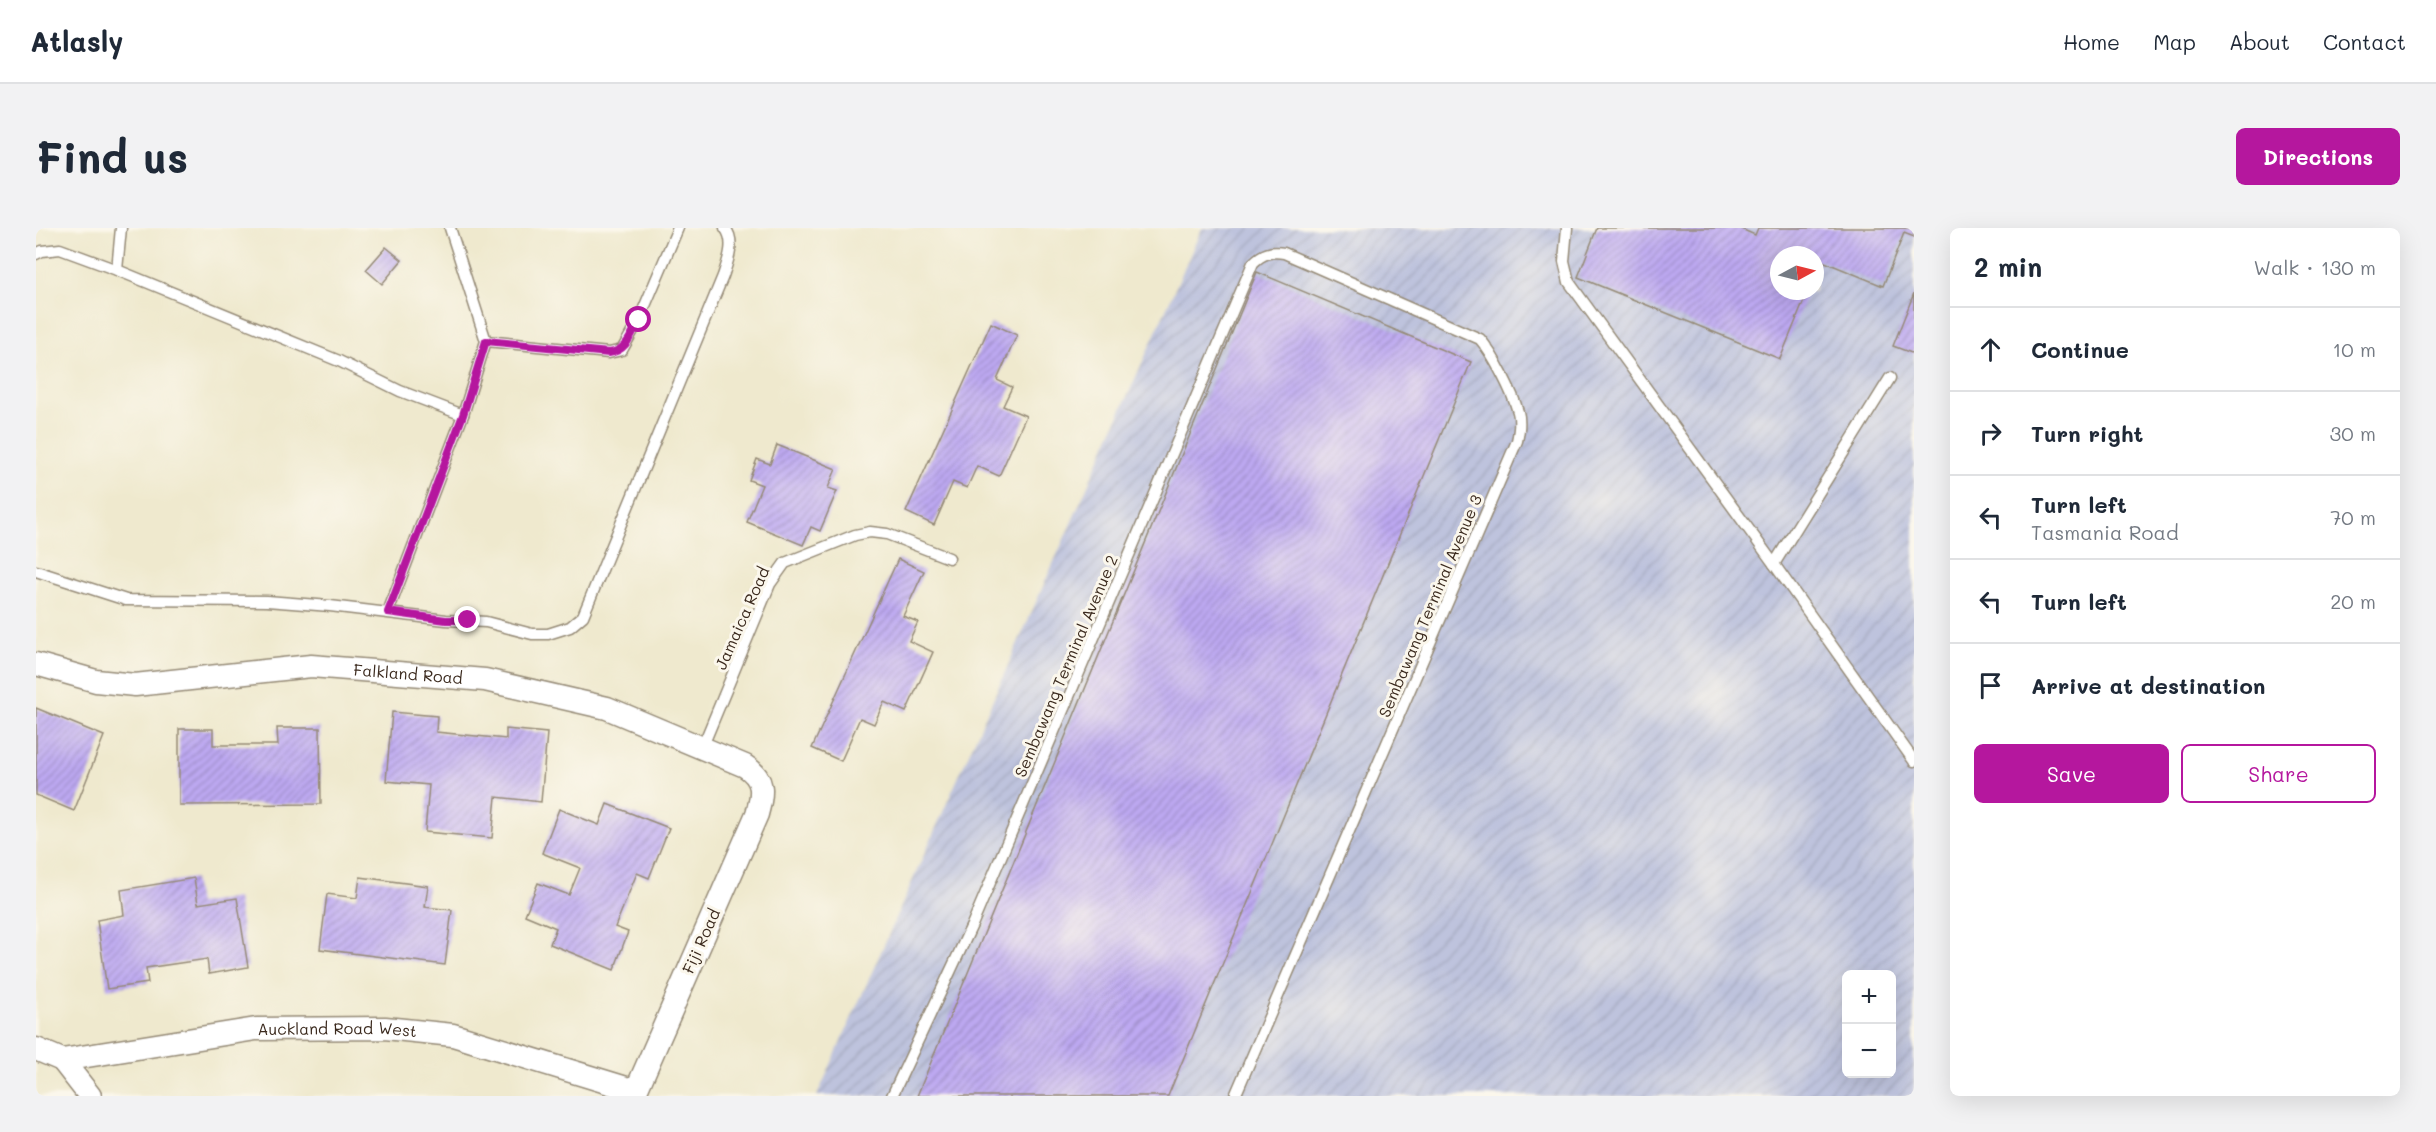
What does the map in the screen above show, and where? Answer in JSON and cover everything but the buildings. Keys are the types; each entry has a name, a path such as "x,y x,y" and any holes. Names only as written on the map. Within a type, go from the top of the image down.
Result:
{"street":[{"name":"Falkland Road","path":"36,664 96,681 135,685 311,666 484,680 608,708 745,766 756,773 761,785"},
{"name":"Fiji Road","path":"636,1094 757,814 761,785"},
{"name":"Auckland Road West","path":"62,1060 256,1029 385,1028 453,1035 636,1094"},
{"path":"36,1049 62,1060 90,1096"}],"lane":[{"path":"117,270 121,228"},
{"path":"388,612 463,415 486,341 450,228"},
{"path":"486,341 618,352 625,346 639,320 678,228"},
{"path":"36,571 126,600 267,601 388,612 446,620 486,622 532,634 548,634 570,627 582,616 723,276 731,244 729,233 724,228"},
{"path":"1567,228 1564,261 1569,282 1914,761"},
{"path":"36,254 60,249 117,270 339,361 400,391 463,415"},
{"name":"Sembawang Terminal Avenue 2","path":"892,1096 972,925 1253,263 1261,255 1269,252"},
{"name":"Sembawang Terminal Avenue 3","path":"1235,1096 1512,452 1520,428 1518,412 1489,350 1480,339 1284,253 1269,252"},
{"path":"1774,564 1890,378"},
{"name":"Jamaica Road","path":"702,748 771,584 785,563 855,535 870,532 887,534 949,558"}],"shaded area":[{"path":"1202,228 1914,228 1914,1096 817,1096"}],"route":[{"path":"468,620 446,620 388,612 463,415 486,341 618,352 625,346 639,320"}]}
